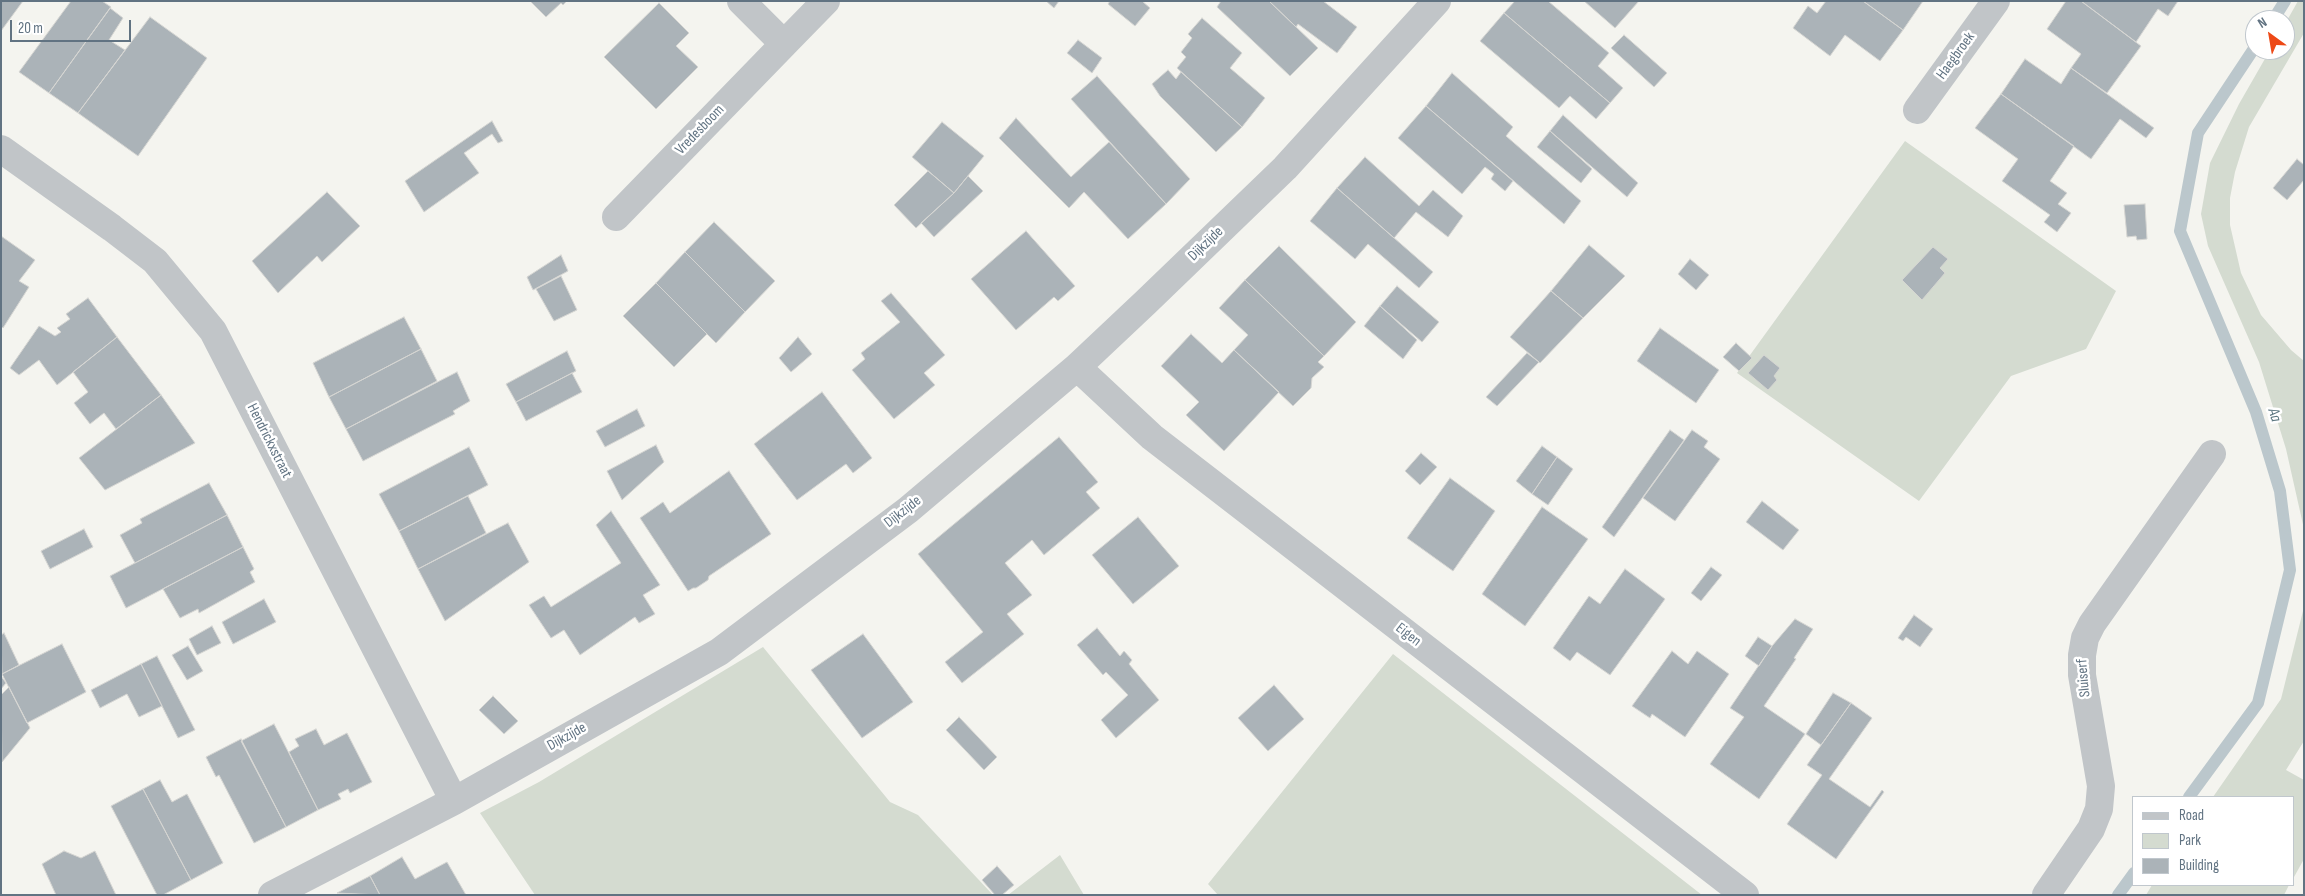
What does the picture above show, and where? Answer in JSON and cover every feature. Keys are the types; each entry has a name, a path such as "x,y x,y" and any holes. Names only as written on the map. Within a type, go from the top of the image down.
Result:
{"street":[{"path":"740,1 784,44"},
{"name":"Vredesboom","path":"616,217 826,1"},
{"name":"Dijkzijde","path":"272,895 454,801 719,652 908,510 1077,367 1284,168 1436,1"},
{"name":"Haegbroek","path":"1917,110 1996,1"},
{"name":"Hendrickxstraat","path":"1,149 155,261 213,331 454,801"},
{"name":"Eigen","path":"1077,367 1152,437 1745,895"},
{"name":"Sluiserf","path":"2046,895 2091,829 2099,809 2101,786 2082,675 2082,655 2085,638 2092,624 2212,454"}],"green space":[{"path":"2298,1 2304,1 2304,33 2295,48 2295,10 2293,10"},
{"path":"2264,60 2288,60 2249,127 2235,172 2230,198 2230,225 2241,273 2261,315 2291,350 2304,361 2304,529 2286,449 2259,362 2208,246 2201,214 2210,163 2239,104"},
{"path":"1905,141 2116,291 2086,349 2011,376 1919,501 1737,373"},
{"path":"2304,607 2304,741 2286,770 2304,780 2304,859 2295,875 2295,796 2214,796 2281,699"},
{"path":"763,647 890,802 918,815 993,895 535,895 480,813 539,782"},
{"path":"1393,654 1702,895 1218,895 1208,884"},
{"path":"1060,855 1084,895 1008,895"},
{"path":"2151,886 2288,886 2284,895 2146,895"}],"building":[{"path":"1,1 23,1 1,31"},
{"path":"71,1 102,1 111,7 49,93 19,72"},
{"path":"530,1 567,1 563,5 561,3 546,17"},
{"path":"1046,1 1059,1 1054,8"},
{"path":"1110,1 1142,1 1150,8 1135,26 1108,4"},
{"path":"1221,1 1269,1 1318,48 1290,76 1217,7"},
{"path":"1269,1 1323,1 1357,27 1337,53 1298,24 1296,27"},
{"path":"1515,1 1548,1 1609,53 1598,66 1623,88 1610,103 1504,13"},
{"path":"1584,1 1639,1 1615,28"},
{"path":"1826,1 1863,1 1903,30 1880,61 1845,35 1830,56 1793,28 1808,6 1817,13"},
{"path":"1863,1 1923,1 1903,30"},
{"path":"2066,1 2081,1 2141,46 2107,93 2071,68 2081,54 2047,29"},
{"path":"2081,1 2178,1 2168,16 2158,9 2136,42"},
{"path":"659,3 689,33 676,46 698,67 656,109 604,57"},
{"path":"110,8 123,18 109,40 125,50 78,113 49,93"},
{"path":"1504,13 1610,103 1596,119 1570,96 1559,108 1480,41"},
{"path":"150,17 207,58 138,156 78,113"},
{"path":"1202,18 1242,53 1230,68 1265,98 1242,127 1177,68 1186,57 1181,52 1192,38 1188,34"},
{"path":"1624,35 1667,73 1654,87 1611,48"},
{"path":"1078,40 1102,58 1092,73 1067,53"},
{"path":"2025,59 2061,84 2071,68 2154,128 2146,138 2120,119 2091,159 2001,94"},
{"path":"1168,70 1176,79 1181,72 1242,127 1216,152 1160,96 1152,84"},
{"path":"1452,73 1513,127 1506,136 1581,201 1564,224 1426,106"},
{"path":"1097,76 1190,179 1166,204 1071,99"},
{"path":"2001,94 2074,146 2050,181 2067,193 2058,204 2071,213 2057,232 2044,222 2050,215 2002,181 2018,159 1975,128"},
{"path":"1426,106 1513,181 1505,191 1491,179 1494,174 1485,167 1462,194 1398,138"},
{"path":"1563,115 1638,183 1627,197 1550,131"},
{"path":"1016,118 1071,177 1109,142 1166,204 1128,239 1084,192 1069,208 999,138"},
{"path":"492,121 503,141 498,143 492,134 464,153 479,173 424,212 405,181"},
{"path":"942,122 984,156 954,193 912,157"},
{"path":"1550,131 1592,169 1581,183 1537,147"},
{"path":"1365,157 1419,206 1433,190 1463,216 1448,237 1416,212 1394,238 1337,188"},
{"path":"2297,159 2304,165 2304,180 2287,200 2273,188"},
{"path":"928,171 954,193 916,228 894,205"},
{"path":"968,176 983,191 934,237 921,223 954,193"},
{"path":"1337,188 1433,272 1419,288 1368,244 1355,259 1310,221"},
{"path":"327,192 360,226 322,262 317,256 278,293 252,261"},
{"path":"2145,204 2147,239 2137,240 2136,236 2127,237 2124,205"},
{"path":"714,222 775,281 745,312 685,252"},
{"path":"1026,231 1075,286 1058,301 1054,297 1016,330 971,279"},
{"path":"1,236 35,260 19,281 29,287 3,328 1,326"},
{"path":"1589,245 1625,276 1583,318 1551,291"},
{"path":"1279,246 1356,322 1324,356 1245,280"},
{"path":"1933,247 1948,259 1940,268 1945,273 1922,300 1902,280"},
{"path":"685,252 745,312 716,343 656,283"},
{"path":"561,255 568,271 533,290 527,277"},
{"path":"1690,259 1709,275 1696,290 1678,274"},
{"path":"561,276 577,310 554,321 536,289"},
{"path":"1245,280 1324,356 1318,362 1324,367 1312,378 1311,388 1293,406 1234,350 1248,335 1219,308"},
{"path":"656,283 707,334 674,367 623,316"},
{"path":"1397,286 1439,322 1422,342 1380,306"},
{"path":"1551,291 1583,318 1540,363 1510,337"},
{"path":"891,293 945,355 924,373 935,385 894,419 852,370 865,359 861,353 900,322 881,301"},
{"path":"88,298 117,337 57,385 39,360 19,375 10,368 39,326 55,336 61,332 57,328 70,319 66,314"},
{"path":"1380,306 1417,340 1403,359 1364,326"},
{"path":"404,317 421,349 329,397 313,363"},
{"path":"1660,328 1719,370 1696,403 1637,361"},
{"path":"1191,334 1222,363 1234,350 1279,392 1224,451 1186,415 1199,402 1161,366"},
{"path":"117,337 161,395 116,429 104,413 90,424 74,403 88,392 73,372"},
{"path":"798,337 812,354 791,372 779,358"},
{"path":"1736,343 1752,358 1739,371 1723,357"},
{"path":"421,349 437,381 346,429 329,397"},
{"path":"567,351 576,371 516,402 506,384"},
{"path":"1527,353 1539,362 1497,406 1486,397"},
{"path":"1764,355 1780,368 1774,376 1777,380 1768,390 1748,373"},
{"path":"457,372 470,401 453,411 455,414 363,461 346,429"},
{"path":"572,373 582,392 526,421 516,402"},
{"path":"822,392 872,458 853,473 846,464 797,500 754,444"},
{"path":"161,395 195,443 105,490 79,458"},
{"path":"637,409 645,426 605,447 596,431"},
{"path":"1670,430 1684,440 1614,537 1602,527"},
{"path":"1692,430 1708,441 1704,447 1720,459 1675,521 1643,498"},
{"path":"1059,437 1098,482 1086,492 1100,508 1044,555 1032,540 1005,563 1032,595 1007,614 1024,634 962,683 945,662 983,632 918,554"},
{"path":"656,445 664,462 622,500 607,471"},
{"path":"1542,446 1557,457 1532,494 1516,481"},
{"path":"469,447 488,485 399,531 379,494"},
{"path":"1421,453 1437,467 1420,485 1405,471"},
{"path":"1557,457 1573,469 1548,505 1532,494"},
{"path":"729,471 771,534 709,576 708,580 688,591 640,518 663,502 670,513"},
{"path":"1450,478 1495,511 1453,571 1407,538"},
{"path":"209,483 227,515 135,563 120,535 142,523 140,519"},
{"path":"468,496 486,533 418,569 399,531"},
{"path":"1762,501 1799,530 1783,550 1746,522"},
{"path":"1542,507 1588,539 1525,626 1482,594"},
{"path":"611,511 660,585 643,595 655,614 639,623 635,617 580,655 564,630 551,638 529,605 544,596 551,607 621,563 596,525"},
{"path":"227,515 243,547 126,608 110,576"},
{"path":"1138,517 1179,566 1133,604 1092,555"},
{"path":"508,523 529,562 445,621 418,569"},
{"path":"84,529 93,547 50,569 41,551"},
{"path":"243,547 254,569 250,572 255,582 199,613 198,609 180,618 163,589"},
{"path":"1711,567 1722,575 1701,601 1691,593"},
{"path":"1625,569 1665,599 1610,675 1577,652 1570,661 1553,648 1589,596 1600,604"},
{"path":"264,599 276,622 233,644 222,622"},
{"path":"1914,615 1933,629 1920,647 1906,637 1903,641 1898,638"},
{"path":"1795,619 1813,629 1794,658 1796,659 1764,706 1805,734 1759,799 1710,764 1744,717 1730,708 1772,646"},
{"path":"212,626 221,643 197,655 189,639"},
{"path":"1097,628 1120,656 1124,651 1132,660 1129,664 1159,700 1116,738 1101,720 1128,695 1106,672 1103,675 1077,645"},
{"path":"4,633 19,665 2,674 1,635"},
{"path":"863,634 913,702 862,738 811,670"},
{"path":"1758,637 1772,646 1759,666 1745,656"},
{"path":"62,644 86,692 27,723 2,674"},
{"path":"188,646 203,671 187,680 172,655"},
{"path":"1672,651 1688,664 1697,651 1729,674 1685,737 1652,714 1650,718 1632,706"},
{"path":"157,656 195,730 178,738 141,664"},
{"path":"141,664 162,706 139,717 127,694 100,708 91,690"},
{"path":"1,676 6,683 1,689"},
{"path":"1274,685 1304,719 1268,751 1238,718"},
{"path":"9,687 30,728 2,762 1,695"},
{"path":"1833,693 1851,703 1821,745 1806,734"},
{"path":"493,696 518,721 504,734 479,710"},
{"path":"1851,703 1872,718 1829,779 1870,807 1882,790 1884,792 1836,859 1787,824 1822,775 1807,765"},
{"path":"959,717 997,757 984,770 946,730"},
{"path":"274,724 318,810 286,827 241,741"},
{"path":"316,729 324,745 347,733 372,782 350,793 348,789 338,794 341,799 318,810 289,752 299,746 295,739"},
{"path":"241,739 286,827 254,843 219,775 216,777 206,757"},
{"path":"160,780 172,802 187,794 223,863 191,880 143,789"},
{"path":"143,789 191,880 163,895 157,895 111,806"},
{"path":"64,851 81,858 95,851 116,895 56,895 42,864"},
{"path":"402,857 415,879 447,862 466,895 380,895 370,876"},
{"path":"997,866 1014,885 1002,895 995,895 982,880"},
{"path":"370,876 380,895 337,893"}],"waterway":[{"name":"Aa","path":"2279,10 2285,1"},
{"name":"Aa","path":"2190,796 2258,703 2290,570 2280,491 2256,412 2180,231 2198,133 2246,60"},
{"name":"Aa","path":"2118,895 2132,876"}]}
